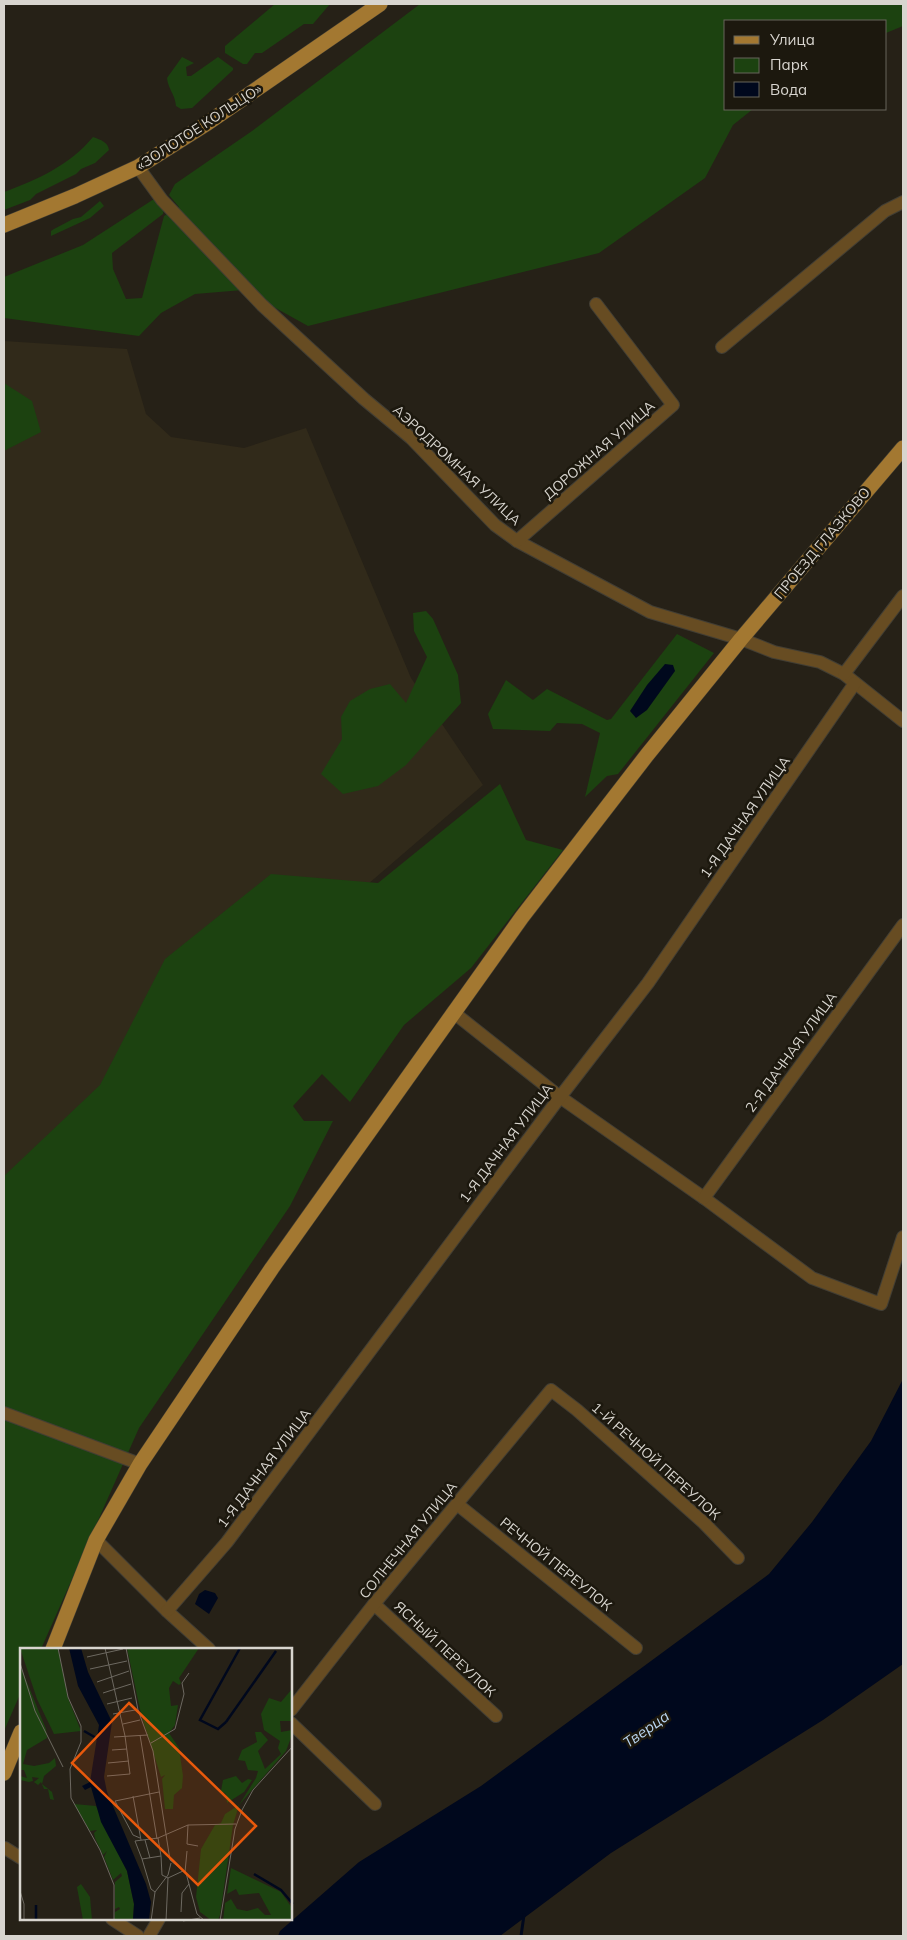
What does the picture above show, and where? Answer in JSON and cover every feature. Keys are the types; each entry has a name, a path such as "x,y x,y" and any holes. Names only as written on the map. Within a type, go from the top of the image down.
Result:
{"main road":[{"name":"«ЗОЛОТОЕ КОЛЬЦО»","path":"4,225 75,196 138,167 212,120 380,4"},
{"name":"ПРОЕЗД ГЛАЗКОВО","path":"53,1648 96,1540 140,1464 272,1268 522,917 647,754 741,638 903,448"},
{"path":"4,1773 20,1734"}],"street":[{"name":"АЭРОДРОМНАЯ УЛИЦА","path":"138,167 162,200 262,305 364,399 410,438 495,525 517,542 650,612 741,638 774,652 820,662 844,674 903,721"},
{"path":"722,347 885,211 903,202"},
{"name":"ДОРОЖНАЯ УЛИЦА","path":"517,542 673,405 596,304"},
{"path":"844,674 903,596"},
{"name":"1-Я ДАЧНАЯ УЛИЦА","path":"167,1611 227,1542 560,1097 648,983 855,684"},
{"name":"2-Я ДАЧНАЯ УЛИЦА","path":"704,1198 903,925"},
{"path":"454,1012 560,1097 704,1198 812,1278 881,1304 903,1237"},
{"name":"СОЛНЕЧНАЯ УЛИЦА","path":"292,1709 374,1604 551,1390"},
{"name":"1-Й РЕЧНОЙ ПЕРЕУЛОК","path":"551,1390 577,1410 704,1523 738,1558"},
{"path":"4,1413 140,1464"},
{"name":"РЕЧНОЙ ПЕРЕУЛОК","path":"457,1504 636,1648"},
{"path":"96,1540 167,1611 208,1648"},
{"name":"ЯСНЫЙ ПЕРЕУЛОК","path":"374,1604 496,1716"},
{"path":"292,1724 375,1804"},
{"path":"5,1848 20,1857"},
{"path":"114,1920 138,1936"},
{"path":"149,1936 158,1920"}],"shaded area":[{"path":"4,341 127,349 146,414 171,437 244,448 306,428 411,678 483,785 303,940 4,1225"}],"green space":[{"path":"275,4 330,4 313,24 304,24 262,53 255,53 247,64 243,64 225,53 225,46"},
{"path":"420,4 903,4 903,26 887,33 887,20 724,20 724,110 752,110 733,125 705,178 599,253 308,326 243,290 195,294 161,313 139,336 4,318 4,277 83,245 154,199 165,204 163,214 112,253 113,269 126,299 142,298 164,216 179,207 169,195 175,184 252,131"},
{"path":"182,57 194,63 186,67 187,76 191,76 218,57 233,68 233,70 192,108 181,109 176,106 167,78"},
{"path":"93,137 106,143 109,150 95,163 36,194 30,200 4,210 4,192 29,182 63,164"},
{"path":"100,201 104,206 90,218 51,236 51,231 73,219 81,217"},
{"path":"4,383 32,401 41,432 4,451"},
{"path":"426,611 433,619 458,675 461,703 406,765 378,786 343,794 321,774 342,739 341,717 350,701 370,689 390,684 406,703 427,657 414,631 413,613"},
{"path":"677,634 714,653 618,774 607,776 585,797 600,733 582,724 557,723 550,731 493,729 488,714 506,680 533,700 547,689 607,720 611,719"},
{"path":"500,784 526,840 563,850 471,968 404,1025 350,1102 322,1074 293,1106 304,1121 333,1121 290,1206 139,1428 41,1648 20,1648 20,1694 4,1731 4,1176 100,1085 165,959 271,874 378,883"}],"water":[{"path":"665,664 673,665 675,671 647,710 636,718 630,711 647,685"},
{"name":"Тверца","path":"903,1379 903,1664 823,1720 611,1853 500,1936 278,1936 280,1931 359,1862 481,1786 769,1574 812,1522 871,1441"},
{"path":"205,1590 215,1593 218,1598 209,1614 195,1604 199,1594"}],"waterway":[{"path":"521,1936 524,1915"}]}
